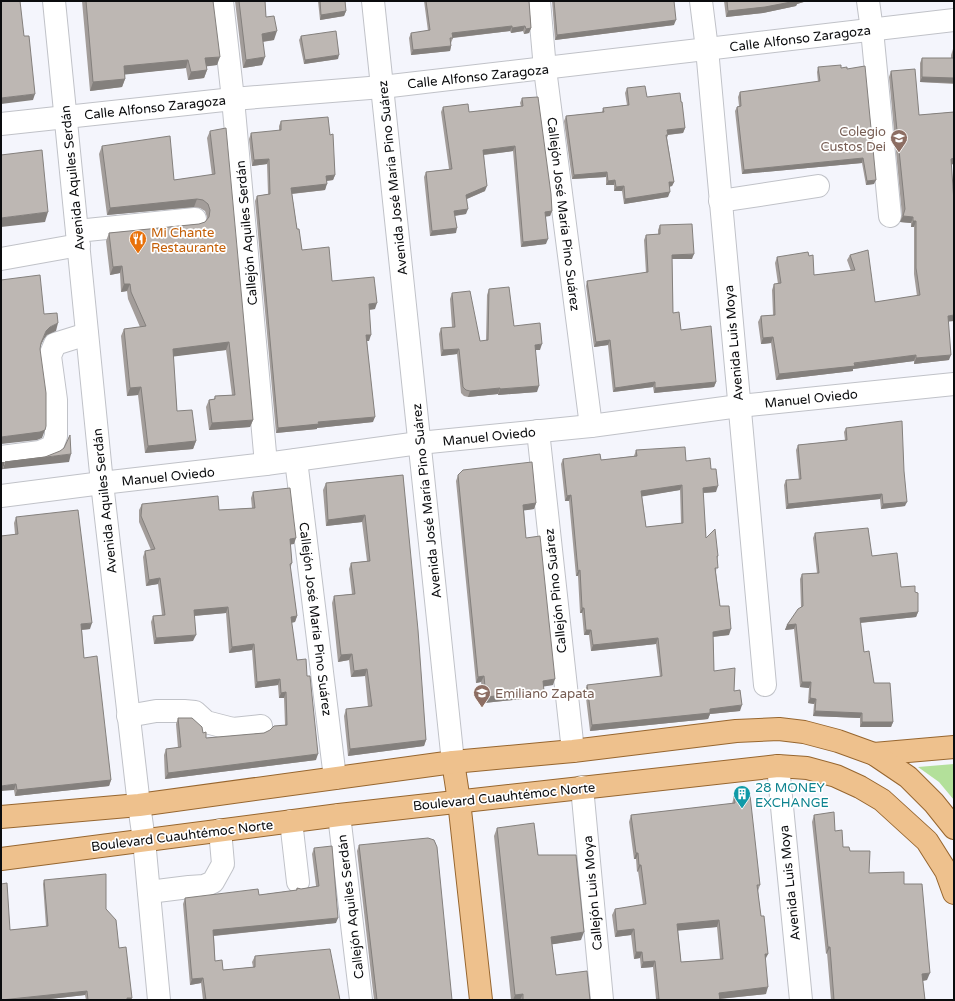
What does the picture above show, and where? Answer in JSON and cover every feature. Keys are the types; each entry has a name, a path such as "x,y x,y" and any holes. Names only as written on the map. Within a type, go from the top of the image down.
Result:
{"main road":[{"path":"1,817 138,805 453,762 572,751 736,731 779,729 804,732 838,741 874,754 908,777 934,803 954,828"},
{"path":"874,754 954,747"},
{"name":"Avenida José María Pino Suárez","path":"453,762 459,801 481,1000"},
{"name":"Boulevard Cuauhtémoc Norte","path":"1,858 339,815 778,766 807,768 836,776 860,787 882,800 927,841 946,871 954,893"}],"street":[{"name":"Avenida Aquiles Serdán","path":"54,1 102,483 138,805 144,840 159,1000"},
{"name":"Callejón Aquiles Serdán","path":"222,1 234,99 266,464"},
{"name":"Avenida José María Pino Suárez","path":"373,1 453,762"},
{"name":"Callejón José María Pino Suárez","path":"539,1 545,68 591,426"},
{"name":"Avenida Luis Moya","path":"701,1 707,49 765,685"},
{"path":"868,1 890,216"},
{"name":"Calle Alfonso Zaragoza","path":"1,124 234,99 382,87 954,20"},
{"path":"720,201 818,186"},
{"path":"1,259 78,238 195,219"},
{"path":"1,456 40,452 52,447 56,436 56,400 50,356 55,344 87,334"},
{"name":"Manuel Oviedo","path":"1,496 266,464 419,443 591,426 739,406 954,384"},
{"name":"Callejón Pino Suárez","path":"538,431 572,751"},
{"name":"Callejón José María Pino Suárez","path":"296,460 335,778"},
{"path":"128,716 156,711 184,711 194,712 206,722 233,729 261,726"},
{"name":"Avenida Luis Moya","path":"778,766 801,1000"},
{"name":"Callejón Luis Moya","path":"582,787 602,1000"},
{"name":"Callejón Aquiles Serdán","path":"339,815 361,1000"},
{"path":"291,821 298,882"},
{"path":"149,892 204,886 214,882 223,864 220,830"}],"green space":[{"path":"954,764 954,800 939,782 918,767"}],"building":[{"path":"1,1 20,1 24,36 29,36 35,94 1,98"},
{"path":"86,1 213,1 220,57 205,58 207,70 191,72 188,60 124,66 125,79 93,82"},
{"path":"239,1 265,1 266,17 274,16 277,31 262,34 265,57 246,60"},
{"path":"320,1 345,1 346,11 321,15"},
{"path":"426,1 529,1 531,28 526,29 525,26 512,28 512,26 452,33 453,38 450,38 451,46 413,50 411,33 430,30"},
{"path":"554,1 674,1 676,20 557,35"},
{"path":"727,1 796,1 765,7 728,11"},
{"path":"336,31 339,55 305,60 301,36"},
{"path":"922,58 954,58 954,78 922,77"},
{"path":"841,65 841,68 847,67 847,69 865,66 876,180 867,181 863,158 744,170 737,107 741,106 740,92 820,81 818,67"},
{"path":"915,69 919,115 954,112 954,158 951,159 954,202 954,315 948,316 951,355 916,358 916,355 854,363 855,366 779,374 773,337 763,338 761,316 775,315 774,284 781,283 777,257 808,252 809,256 813,255 814,275 855,270 850,255 868,250 875,302 920,295 916,268 916,221 913,221 913,217 903,216 905,209 891,71"},
{"path":"645,86 647,97 680,93 685,128 667,130 668,135 666,135 674,182 669,182 670,192 625,199 624,186 616,187 615,180 608,181 607,172 574,175 566,116 604,112 603,108 629,105 627,88"},
{"path":"538,97 551,194 552,211 545,212 548,239 523,242 515,146 483,150 487,186 466,195 468,209 454,211 457,228 432,231 426,172 452,169 443,107 468,104 469,112 523,106 522,98"},
{"path":"328,117 330,135 333,134 335,175 326,176 327,184 291,188 297,229 299,229 302,250 329,247 332,281 374,277 377,303 369,304 371,335 366,335 375,417 318,422 319,424 278,428 257,196 270,194 269,159 254,160 251,133 281,130 281,121"},
{"path":"226,128 253,420 212,423 209,400 215,399 215,396 235,395 229,342 173,349 177,411 192,410 196,441 148,446 141,387 130,388 124,329 146,326 131,292 130,284 124,284 122,266 113,267 109,233 199,224 205,222 209,217 210,210 208,204 203,200 197,199 110,208 102,146 170,136 174,180 215,174 210,131"},
{"path":"42,150 48,212 1,218 1,155"},
{"path":"692,224 694,254 672,255 673,313 679,312 681,330 711,326 716,382 655,388 655,382 615,388 610,340 596,342 587,281 648,272 646,235 660,234 660,225"},
{"path":"40,275 44,314 57,313 58,323 46,331 40,349 46,393 46,426 45,430 40,432 1,437 1,280"},
{"path":"509,287 514,326 540,323 542,344 535,345 539,386 470,391 466,390 463,387 459,349 443,350 441,328 455,327 452,293 470,291 480,341 488,340 489,289"},
{"path":"902,421 907,502 883,504 882,494 788,504 786,480 801,479 798,445 847,440 846,428"},
{"path":"70,435 71,454 5,462 45,457 60,451 64,448"},
{"path":"685,447 686,461 710,458 711,469 716,469 718,486 703,488 706,538 715,529 718,568 715,568 720,606 729,606 731,629 713,632 714,671 735,668 734,691 740,690 742,705 710,709 710,713 592,725 587,685 662,676 658,638 593,645 591,630 586,630 584,608 582,608 580,570 578,571 571,495 567,496 563,459 600,454 601,460 637,456 636,450","holes":["682,485 683,523 646,527 641,491"]},
{"path":"532,462 536,503 523,505 526,538 540,536 555,679 543,681 544,691 486,697 484,676 478,677 458,475 463,470"},
{"path":"403,475 418,630 426,740 350,749 346,709 372,706 367,669 354,671 352,654 341,655 334,596 355,594 351,563 370,561 365,515 328,520 326,483"},
{"path":"290,488 296,538 290,539 292,563 290,564 297,616 291,617 297,660 306,659 307,676 310,676 318,754 168,773 166,749 181,747 178,718 192,718 202,727 203,733 206,732 206,738 264,733 274,726 287,725 286,692 281,693 280,679 257,682 254,644 232,647 228,607 194,610 196,635 156,638 153,616 165,615 160,578 149,580 145,551 155,549 141,516 142,504 218,496 219,510 255,508 253,492"},
{"path":"78,510 92,623 81,624 84,658 97,656 111,780 17,790 16,784 1,786 1,536 18,534 16,517"},
{"path":"868,528 872,556 897,553 901,587 915,586 915,592 918,593 918,612 860,618 864,652 869,651 874,683 890,683 893,722 862,722 862,713 815,711 816,699 810,698 811,682 802,682 796,624 787,625 798,609 803,606 802,574 819,573 815,533"},
{"path":"750,795 760,885 757,885 761,916 764,916 768,954 765,954 768,987 719,993 720,1000 652,1000 659,999 655,961 643,962 642,952 636,952 634,929 617,931 615,909 646,904 641,865 639,865 638,853 636,853 631,815 735,803 734,796","holes":["719,920 723,959 681,962 677,924"]},
{"path":"834,812 835,831 842,830 843,847 849,847 850,851 870,851 869,873 904,872 904,884 922,884 930,973 922,974 925,1000 834,1000 830,947 828,947 814,815"},
{"path":"534,823 538,855 576,855 584,932 551,937 556,975 587,971 590,1000 523,1000 523,994 515,995 497,828"},
{"path":"428,838 434,840 437,847 452,1000 377,1000 359,845"},
{"path":"332,846 338,918 213,930 215,961 222,960 223,970 255,967 255,956 330,949 340,1000 206,1000 203,978 192,979 185,898 258,889 259,895 297,890 297,888 301,889 319,886 314,848"},
{"path":"106,874 106,909 116,920 119,948 126,947 132,998 127,998 127,1000 88,1000 87,991 1,1000 1,884 7,883 10,930 48,926 44,880"}],"place":[{"name":"Colegio Custos Dei","path":"899,153"},
{"name":"Mi Chante Restaurante","path":"138,254"},
{"name":"Emiliano Zapata","path":"482,708"},
{"name":"28 MONEY EXCHANGE","path":"742,809"}]}
